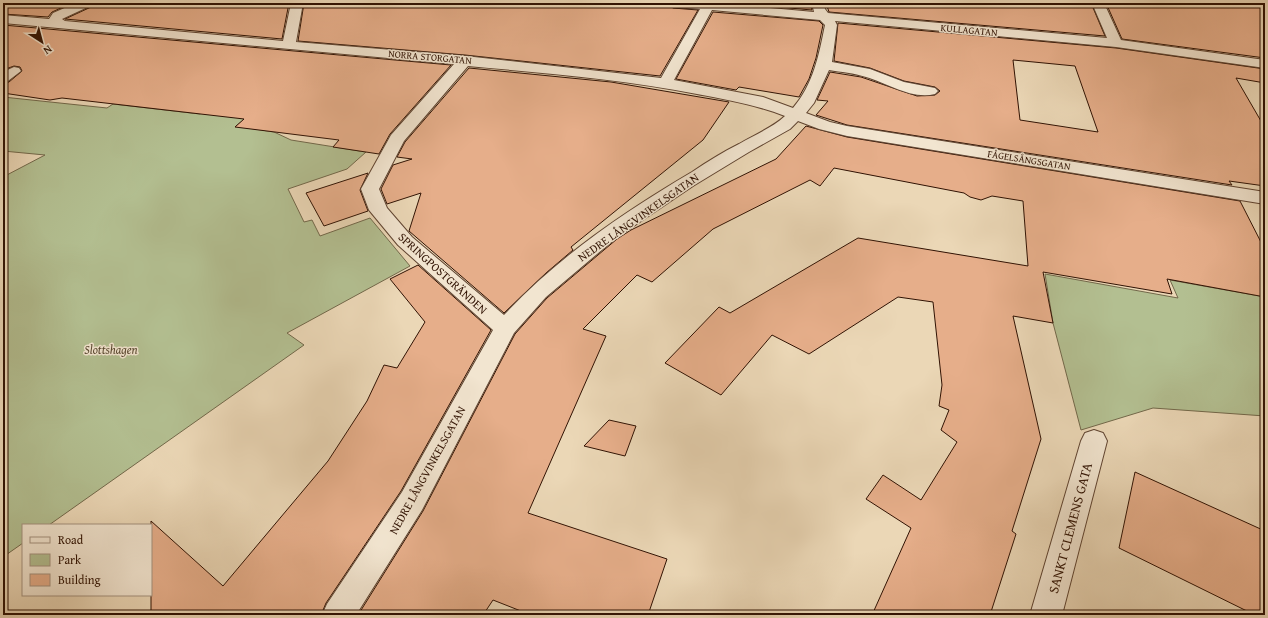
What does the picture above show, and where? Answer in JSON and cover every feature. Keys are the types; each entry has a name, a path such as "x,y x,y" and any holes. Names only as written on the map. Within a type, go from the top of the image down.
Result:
{"street":[{"path":"61,24 55,20 57,16 86,3"},
{"path":"289,45 297,3"},
{"name":"KULLAGATAN","path":"673,3 709,5 1116,43 1265,64"},
{"name":"NEDRE LÅNGVINKELSGATAN","path":"338,615 412,501 505,328 538,292 604,238 687,182 743,148 784,126 796,115 806,102 824,65 831,25 819,10 818,3"},
{"path":"1098,3 1116,43"},
{"path":"665,83 709,5"},
{"name":"NORRA STORGATAN","path":"3,19 465,60 561,70 665,83 741,97 778,107 796,115"},
{"name":"SPRINGPOSTGRÄNDEN","path":"465,60 397,139 370,189 378,210 404,241 505,328"},
{"path":"824,65 870,73 900,86 930,91"},
{"name":"FÅGELSÅNGSGATAN","path":"796,115 825,126 847,132 1265,198"},
{"name":"SANKT CLEMENS GATA","path":"1046,615 1094,441"}],"green space":[{"name":"Slottshagen","path":"3,97 107,108 113,104 200,114 212,106 257,109 236,126 274,132 291,140 366,152 347,169 288,189 304,222 312,220 320,236 370,218 410,266 287,333 304,345 50,524 22,524 22,544 3,557 3,177 45,155 3,151"},
{"path":"1045,274 1178,298 1170,280 1265,297 1265,416 1153,408 1081,430 1053,323"}],"building":[{"path":"3,3 72,3 52,12 48,17 3,14"},
{"path":"93,3 289,3 282,39 65,19 91,7"},
{"path":"304,3 666,3 673,8 698,10 660,76 465,55 298,41"},
{"path":"732,3 811,3 812,10"},
{"path":"826,3 1091,3 1105,36 829,12"},
{"path":"1106,3 1248,3 1265,6 1265,58 1122,39"},
{"path":"713,12 819,21 823,25 816,58 809,79 799,97 739,87 736,90 676,79"},
{"path":"838,23 1116,48 1265,69 1265,83 1236,78 1265,128 1265,186 1229,181 1232,185 847,125 816,115 828,101 817,100 830,72 861,77 917,96 935,95 940,91 935,87 904,81 870,68 834,61","holes":["1013,60 1075,66 1098,132 1020,120"]},
{"path":"3,25 451,65 390,134 379,154 333,147 339,140 235,127 244,119 62,98 50,100 3,93 3,83 9,82 22,71 20,67 14,66 3,70"},
{"path":"469,68 611,82 729,102 703,140 571,247 573,250 546,273 504,313 409,231 421,193 387,204 381,189 393,165 412,159 397,157 405,142"},
{"path":"806,126 847,137 1240,201 1265,250 1265,297 1167,279 1172,294 1043,272 1053,323 1013,316 1041,439 1012,531 1016,534 990,615 872,615 911,528 866,499 883,475 921,500 957,442 941,430 949,410 939,406 942,385 933,302 898,297 809,354 772,335 721,395 665,363 719,307 730,313 858,238 1028,266 1023,201 992,196 981,200 970,197 964,193 834,168 820,186 810,180 713,229 652,282 637,275 583,329 606,336 528,513 667,559 648,615 531,615 493,600 483,615 358,615 423,511 515,334 547,298 617,239 631,230 776,159"},
{"path":"368,173 360,190 368,211 324,226 306,193"},
{"path":"418,265 491,330 401,491 326,603 321,615 151,615 151,521 223,586 328,461 367,401 384,365 397,368 425,322 390,279"},
{"path":"609,420 636,426 625,456 584,446"},
{"path":"1135,472 1265,531 1265,615 1255,615 1119,548"}]}
